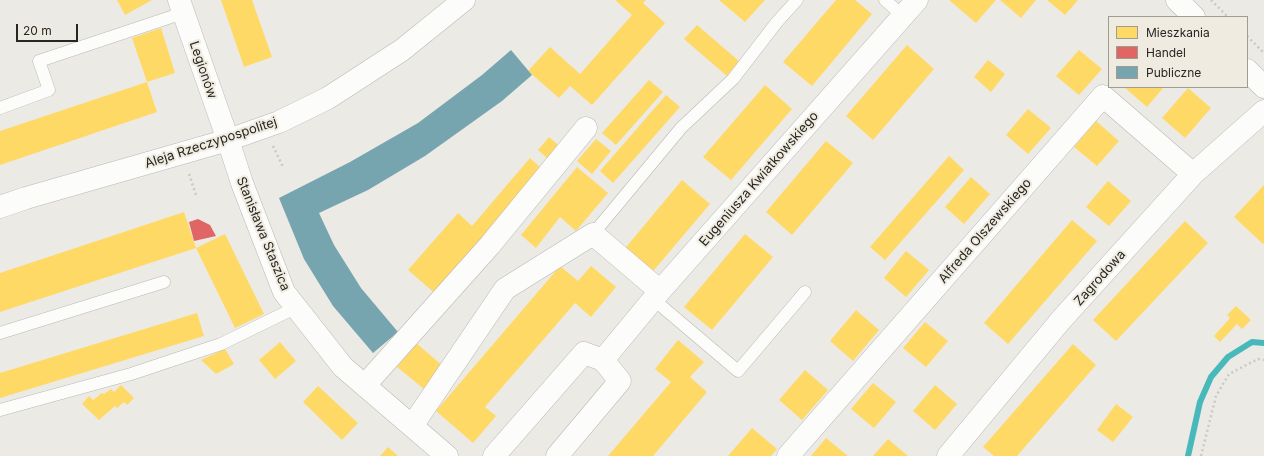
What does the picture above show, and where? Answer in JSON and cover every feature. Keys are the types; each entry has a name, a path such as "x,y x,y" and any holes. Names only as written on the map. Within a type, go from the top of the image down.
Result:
{"street":[{"name":"Aleja Rzeczypospolitej","path":"0,207 26,198 228,140 279,122 328,98 402,50 464,0"},
{"path":"1177,0 1193,16"},
{"name":"Legionów","path":"181,6 228,140"},
{"name":"Eugeniusza Kwiatkowskiego","path":"603,360 657,295 910,8"},
{"path":"1248,71 1264,87"},
{"name":"Alfreda Olszewskiego","path":"788,456 1103,96 1193,174"},
{"name":"Zagrodowa","path":"948,456 1061,320 1193,174 1264,111"},
{"path":"365,385 490,245 586,128"},
{"name":"Stanisława Staszica","path":"228,140 242,183 284,292 343,367 447,456"},
{"path":"412,426 505,289 592,234 657,295"},
{"path":"494,456 584,352 603,360 620,382 557,456"}],"lane":[{"path":"592,234 681,128 733,79 776,22 797,0"},
{"path":"885,0 910,8"},
{"path":"0,108 49,90 39,61 181,6"},
{"path":"0,333 164,282"},
{"path":"657,295 738,370 804,292"},
{"path":"0,410 131,374 221,344 297,307"}],"path":[{"path":"1211,0 1227,16"},
{"path":"1248,37 1264,53"},
{"path":"1201,456 1216,396 1229,374 1258,359 1264,360"}],"building: Mieszkania":[{"path":"117,0 152,0 125,15"},
{"path":"221,0 252,0 272,57 244,67"},
{"path":"615,0 646,0 643,3 665,23 592,105 570,86 559,98 528,71 550,47 580,74 632,15"},
{"path":"719,0 765,0 745,22"},
{"path":"836,0 855,0 872,14 812,86 783,62"},
{"path":"949,0 996,0 976,23"},
{"path":"1000,0 1036,0 1021,18"},
{"path":"1047,0 1078,0 1065,15"},
{"path":"697,25 739,61 727,76 684,39"},
{"path":"161,28 175,73 147,82 132,38"},
{"path":"907,45 934,69 873,140 846,116"},
{"path":"1079,50 1102,69 1079,95 1056,76"},
{"path":"988,60 1005,74 991,92 974,77"},
{"path":"649,80 663,92 616,145 602,133"},
{"path":"147,82 157,112 0,165 0,131"},
{"path":"765,85 792,109 731,180 703,157"},
{"path":"1125,88 1163,88 1147,107"},
{"path":"1188,88 1211,108 1185,138 1162,118"},
{"path":"666,95 680,107 613,183 600,171"},
{"path":"1028,109 1051,128 1028,154 1006,135"},
{"path":"1096,121 1119,141 1097,166 1074,147"},
{"path":"549,137 562,148 550,161 538,150"},
{"path":"596,139 611,151 592,174 577,161"},
{"path":"826,141 853,163 792,235 766,212"},
{"path":"949,156 964,170 885,260 870,247"},
{"path":"530,158 543,170 437,295 408,270 458,213 472,226"},
{"path":"577,167 608,193 576,231 560,217 536,248 521,235"},
{"path":"971,177 990,194 964,224 945,207"},
{"path":"682,180 710,204 649,276 622,252"},
{"path":"1108,181 1131,201 1109,226 1086,207"},
{"path":"1264,185 1264,243 1263,244 1234,217"},
{"path":"184,212 196,248 0,312 0,273"},
{"path":"1072,220 1097,241 1008,344 984,323"},
{"path":"1185,221 1208,243 1116,341 1093,320"},
{"path":"225,234 264,314 235,328 196,248"},
{"path":"745,234 773,257 712,330 684,307"},
{"path":"906,251 929,270 906,297 884,278"},
{"path":"560,266 578,281 591,266 616,287 591,317 575,303 485,407 496,416 473,443 436,411"},
{"path":"1236,306 1251,320 1242,329 1237,324 1220,342 1214,336 1230,318 1227,315"},
{"path":"856,310 879,330 853,361 830,341"},
{"path":"197,313 204,336 0,398 0,373"},
{"path":"925,322 948,341 926,367 903,348"},
{"path":"678,340 704,362 690,377 707,392 653,456 608,456 671,382 655,369"},
{"path":"280,342 296,361 275,379 259,360"},
{"path":"416,343 443,366 424,389 397,367"},
{"path":"1073,344 1096,365 1017,456 994,456 983,447"},
{"path":"225,349 234,364 216,374 201,360"},
{"path":"805,370 828,390 802,420 779,400"},
{"path":"873,383 896,402 874,428 851,409"},
{"path":"121,385 134,398 127,405 124,402 117,408 115,406 99,420 82,404 89,396 93,400 102,393 104,394 111,389 114,392"},
{"path":"935,385 957,404 935,430 913,411"},
{"path":"318,386 358,423 342,440 303,402"},
{"path":"1116,404 1133,417 1113,442 1097,430"},
{"path":"752,428 777,449 771,456 728,456"},
{"path":"826,438 848,456 811,456"},
{"path":"888,439 908,456 873,456"},
{"path":"388,447 398,456 380,456"}],"building: Handel":[{"path":"198,219 210,225 216,236 194,241 189,222"}],"building: Publiczne":[{"path":"511,50 532,75 502,101 425,156 368,190 319,213 334,245 361,288 398,332 373,353 333,306 304,259 279,198 350,162 418,123 482,75"}],"waterway":[{"path":"1188,456 1200,402 1211,377 1228,357 1252,342 1264,343"}]}
